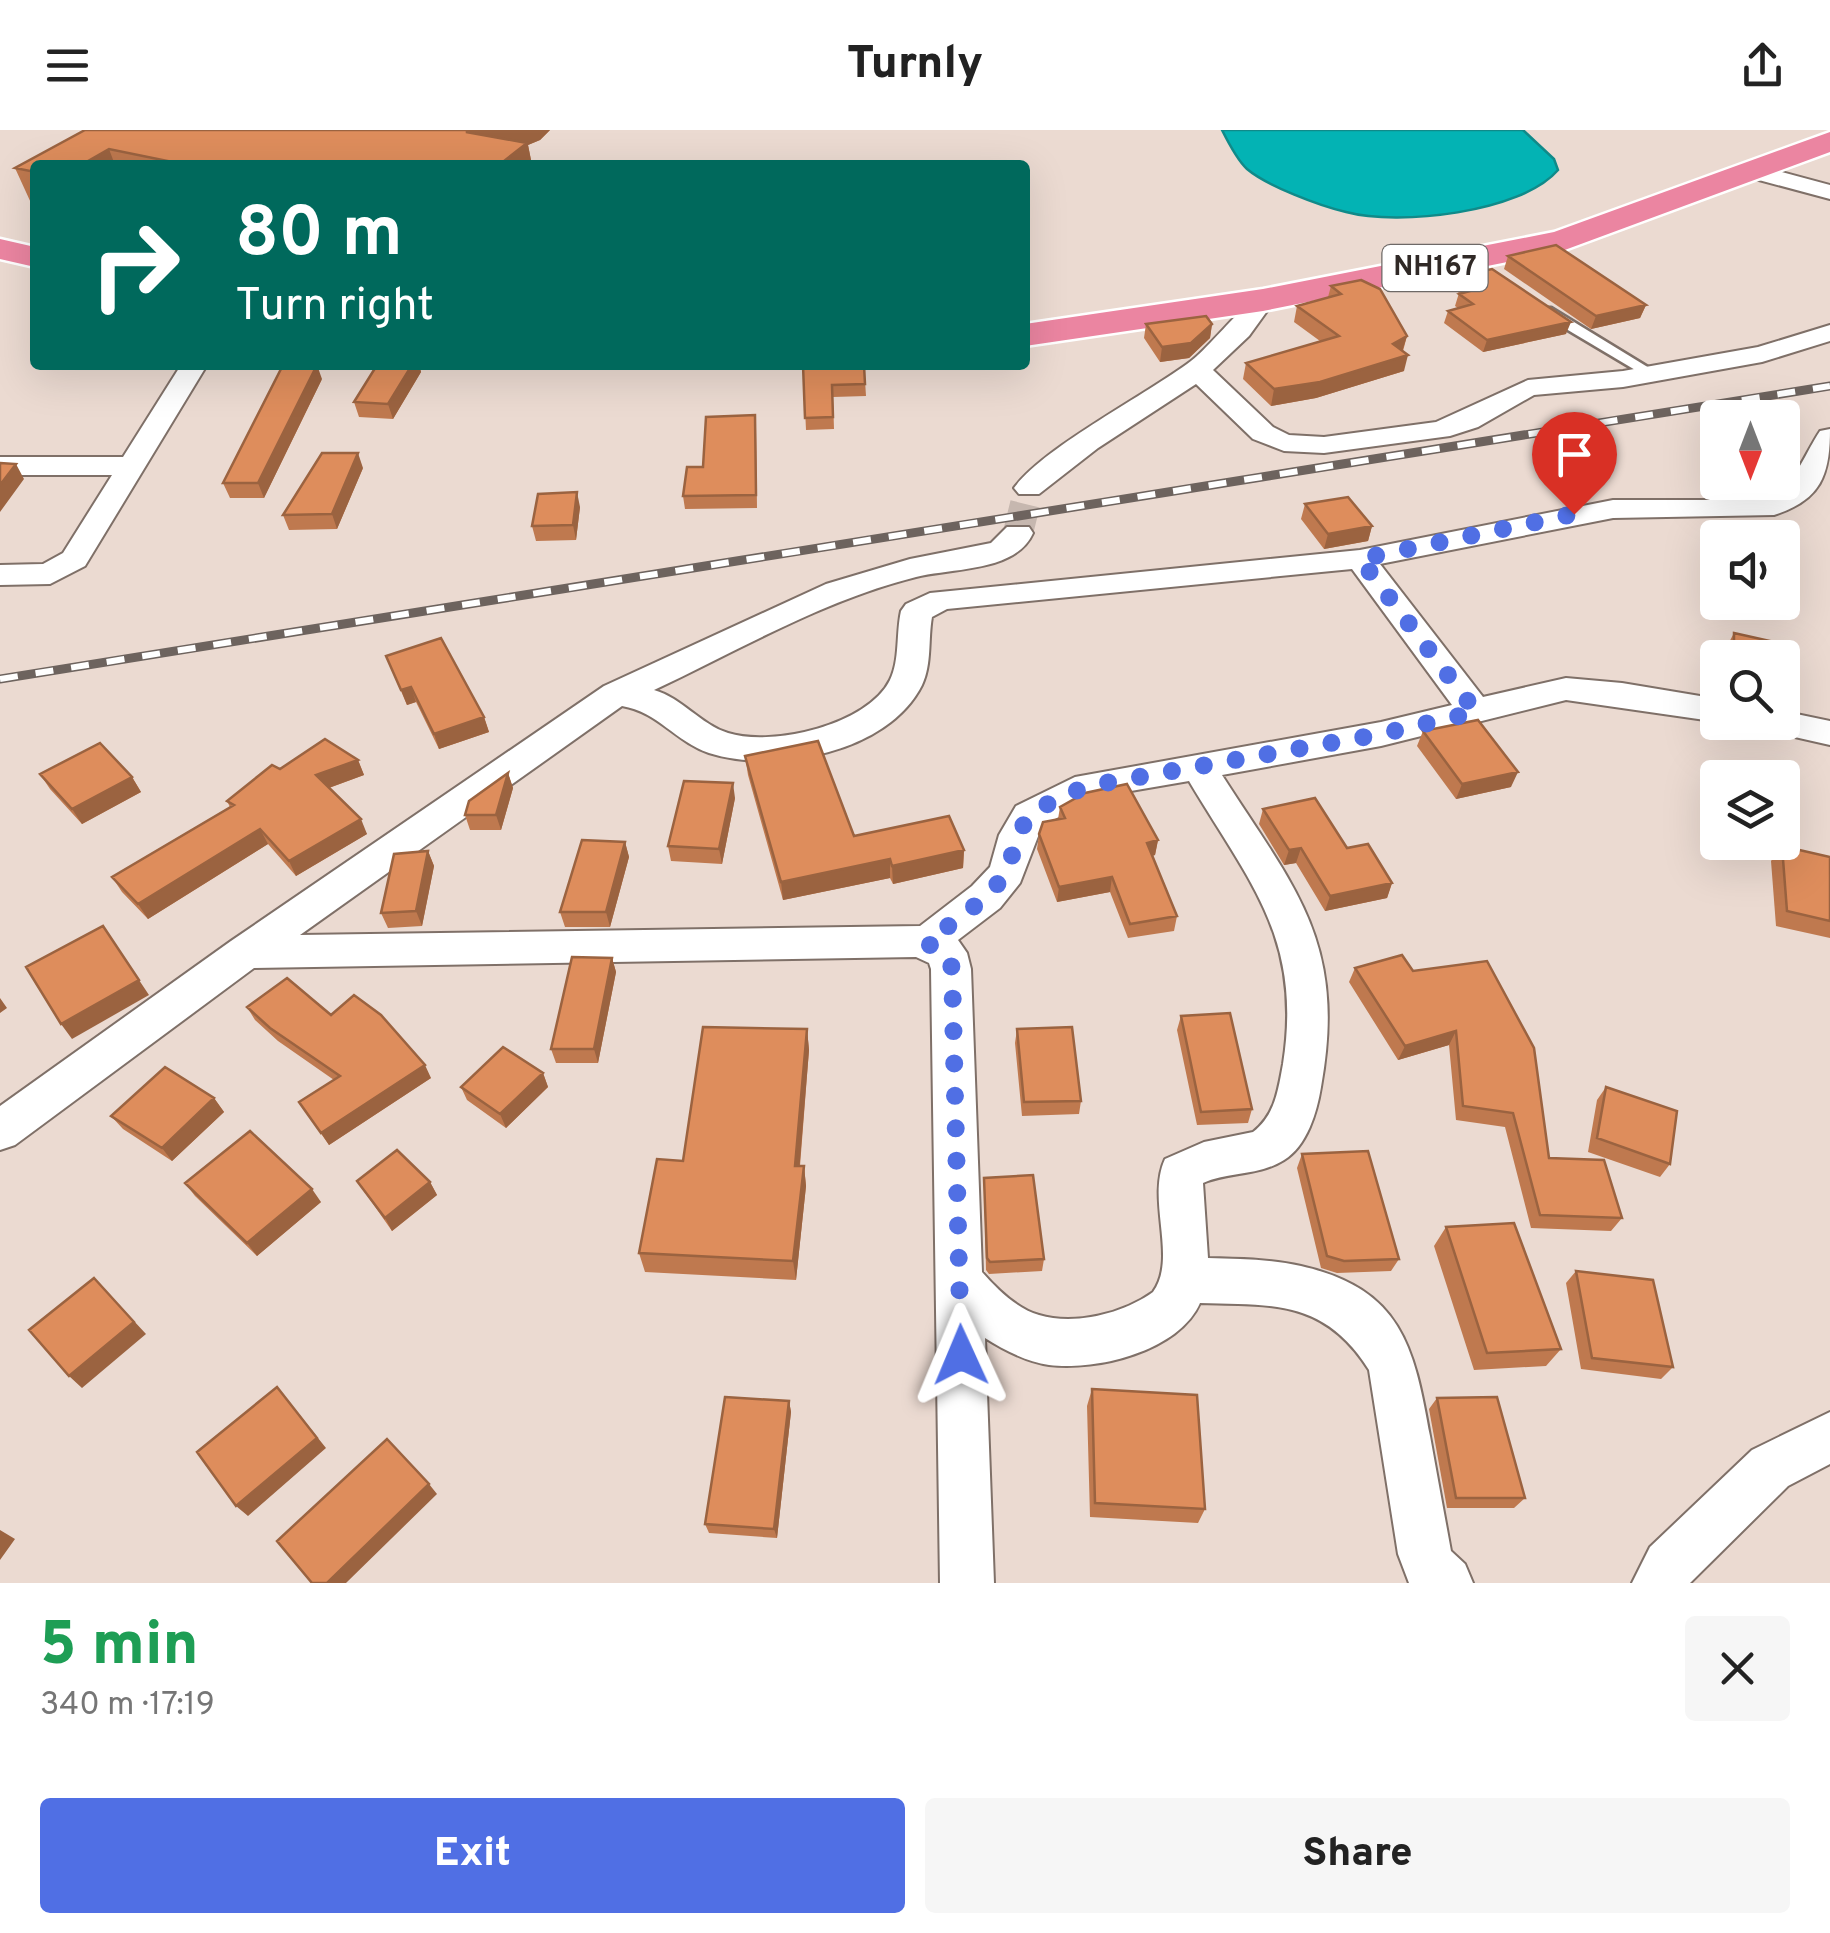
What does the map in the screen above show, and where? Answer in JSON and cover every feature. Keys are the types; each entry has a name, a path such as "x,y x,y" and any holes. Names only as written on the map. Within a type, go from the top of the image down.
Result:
{"highway":[{"name":"NH167","path":"1030,333 1480,265 1562,241 1824,142"},
{"name":"NH167","path":"1030,313 1420,254 1590,213 1824,142"},
{"path":"0,249 30,256"},
{"path":"0,270 30,277"}],"street":[{"path":"1752,171 1830,192"},
{"path":"1029,488 1050,468 1161,399 1249,322 1263,300"},
{"path":"1196,369 1263,432 1301,446 1440,430 1468,421 1528,388 1652,374 1762,354 1830,333"},
{"path":"0,576 50,574 64,568 134,466 191,370"},
{"path":"616,694 657,702 717,743 744,747 813,744 848,734 899,695 911,666 917,610 940,600 1360,559 1613,508 1764,508 1788,501 1805,484 1828,448"},
{"path":"0,466 134,466"},
{"path":"0,1131 245,952 616,694 837,591 910,569 1000,551 1014,542 1018,532"},
{"path":"1360,559 1476,712"},
{"path":"926,943 986,897 1006,873 1018,835 1029,816 1088,786 1381,734 1566,690 1622,694 1700,708"},
{"path":"1800,727 1830,733"},
{"path":"959,1278 994,1316 1041,1340 1078,1340 1154,1323 1178,1300 1187,1266 1178,1197 1181,1173 1194,1162 1250,1154 1278,1140 1296,1109 1306,1050 1304,962 1285,907 1198,766"},
{"path":"245,952 811,941 926,943 946,953 952,968 967,1583"},
{"path":"1183,1280 1297,1285 1325,1292 1340,1300 1379,1336 1392,1362 1425,1554 1429,1567 1446,1583"},
{"path":"1658,1583 1669,1566 1770,1468 1830,1437"}],"lane":[{"path":"1531,300 1652,374"}],"water":[{"path":"1222,130 1523,130 1554,159 1558,170 1517,197 1488,206 1426,216 1369,216 1309,200 1256,175 1240,161"}],"building":[{"path":"85,130 472,130 466,132 527,143 505,160 163,160 109,149 90,160 30,160 30,171 15,168"},
{"path":"1556,245 1646,305 1596,316 1508,256"},
{"path":"1492,269 1571,322 1487,340 1448,311 1473,304 1459,294 1474,290 1457,277"},
{"path":"1361,280 1380,289 1407,336 1393,344 1408,355 1320,382 1274,389 1246,363 1339,336 1297,306 1341,294 1331,286"},
{"path":"1206,316 1212,324 1191,343 1162,347 1146,324"},
{"path":"280,370 314,370 258,483 223,483"},
{"path":"374,370 409,370 388,404 354,402"},
{"path":"803,370 864,370 865,384 832,385 833,417 805,418"},
{"path":"755,415 756,495 683,496 687,467 703,467 706,417"},
{"path":"322,453 358,453 332,514 283,515"},
{"path":"0,463 16,464 0,485"},
{"path":"577,492 573,525 532,526 538,494"},
{"path":"1348,497 1372,526 1328,534 1305,504"},
{"path":"1734,633 1766,640 1734,640"},
{"path":"441,638 484,717 434,734 411,687 401,690 386,656"},
{"path":"1478,720 1518,772 1462,784 1423,731"},
{"path":"325,739 358,760 316,775 361,819 289,861 260,829 138,904 112,877 234,805 227,801 272,765 280,769"},
{"path":"818,741 854,836 949,816 964,850 892,866 890,859 781,882 745,756"},
{"path":"100,743 132,777 72,809 40,774"},
{"path":"508,773 496,815 465,815 469,801"},
{"path":"684,781 733,783 719,849 668,846"},
{"path":"1127,784 1158,840 1147,843 1177,916 1130,924 1112,877 1059,887 1039,834 1043,822 1065,818 1060,807 1085,793"},
{"path":"1315,798 1347,848 1368,844 1392,883 1330,896 1301,848 1289,850 1263,809"},
{"path":"582,840 625,842 606,912 560,912"},
{"path":"1800,850 1830,857 1830,921 1787,911 1783,860 1800,860"},
{"path":"428,851 416,911 381,913 394,854"},
{"path":"103,926 139,980 61,1024 26,967"},
{"path":"1402,955 1413,971 1487,961 1534,1048 1549,1158 1604,1160 1622,1218 1540,1215 1513,1113 1463,1106 1456,1031 1405,1046 1355,968"},
{"path":"572,957 612,958 594,1049 551,1049"},
{"path":"287,978 331,1015 354,995 381,1015 425,1065 321,1133 299,1102 340,1076 270,1028 247,1007"},
{"path":"1230,1013 1252,1109 1201,1112 1181,1016"},
{"path":"703,1027 807,1029 795,1166 804,1166 793,1261 639,1253 657,1159 683,1161"},
{"path":"1072,1027 1081,1101 1024,1102 1017,1029"},
{"path":"503,1047 543,1073 500,1114 461,1087"},
{"path":"165,1067 214,1098 162,1148 111,1116"},
{"path":"1606,1087 1677,1111 1670,1164 1597,1138"},
{"path":"250,1131 312,1189 247,1243 185,1183"},
{"path":"397,1150 430,1182 385,1218 357,1181"},
{"path":"1368,1151 1399,1259 1344,1261 1327,1256 1302,1154"},
{"path":"1033,1175 1044,1259 990,1262 984,1178"},
{"path":"1514,1223 1561,1349 1487,1353 1446,1227"},
{"path":"1576,1271 1653,1280 1673,1367 1592,1358"},
{"path":"94,1278 134,1322 69,1376 29,1330"},
{"path":"277,1387 317,1438 236,1506 197,1452"},
{"path":"1092,1389 1197,1395 1205,1509 1095,1503"},
{"path":"725,1397 789,1401 774,1529 705,1524"},
{"path":"1497,1397 1525,1498 1456,1498 1437,1398"},
{"path":"387,1439 429,1484 327,1583 312,1583 277,1541"}],"tunnel":[{"path":"1018,533 1029,488"}],"railway":[{"path":"0,679 1830,386"}],"route":[{"path":"961,1355 952,968 946,953 926,943 986,897 1006,873 1018,835 1029,816 1058,798 1088,786 1381,734 1476,712 1360,559 1574,514"}]}
